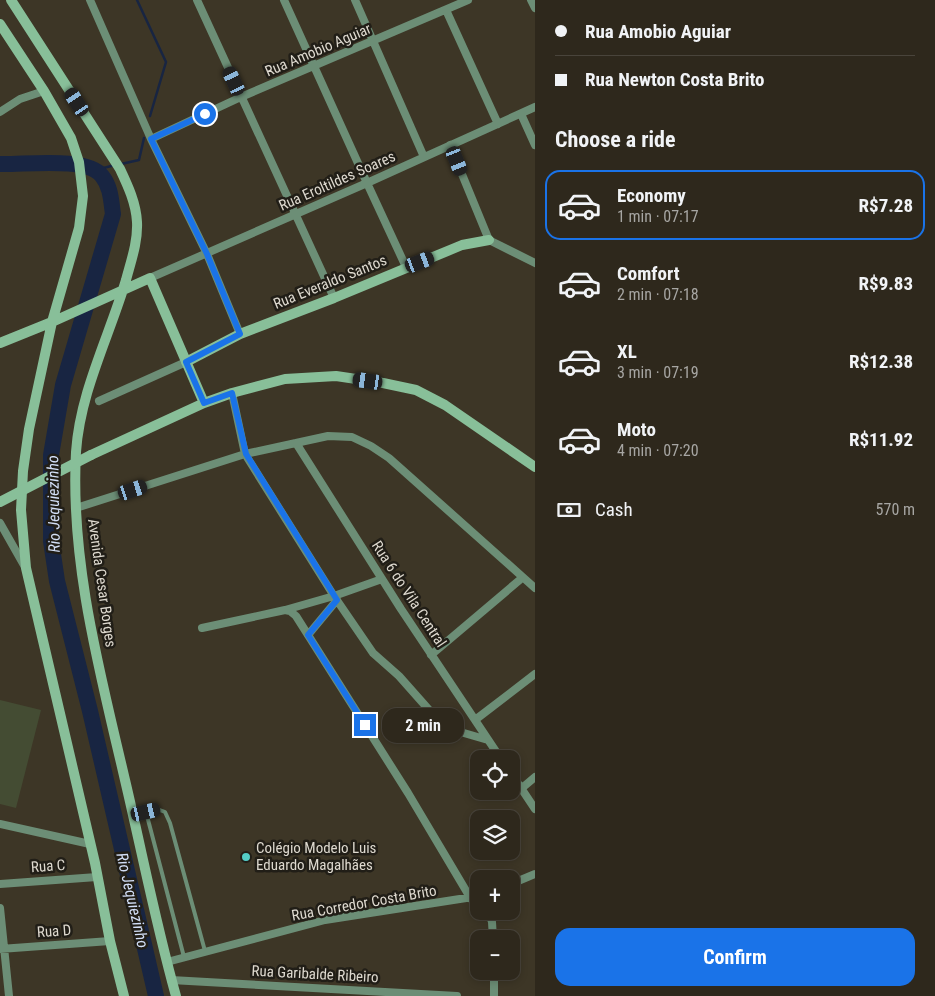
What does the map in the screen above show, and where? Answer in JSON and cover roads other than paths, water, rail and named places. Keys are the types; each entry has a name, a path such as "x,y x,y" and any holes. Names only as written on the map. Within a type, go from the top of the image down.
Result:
{"main road":[{"name":"Avenida Cesar Borges","path":"13,1 120,169 132,195 137,221 136,246 90,381 81,420 76,451 76,508 78,543 89,619 176,996"},
{"path":"0,24 44,91 70,138 79,162 82,196 79,228 52,322 29,429 23,471 21,510 26,568 124,996"},
{"name":"Rua Everaldo Santos","path":"186,362 240,334 334,298 406,267 462,246 489,240"},
{"path":"0,343 102,301 150,278 204,403"},
{"path":"0,502 91,455 204,403 232,393 284,379 336,376 416,390 445,405 535,468"}],"street":[{"path":"90,0 151,139 207,254 240,334"},
{"path":"197,0 334,298"},
{"path":"284,0 406,267"},
{"path":"354,0 424,157"},
{"name":"Rua Amobio Aguiar","path":"151,139 241,97 468,0"},
{"path":"531,0 535,8"},
{"path":"446,10 498,124"},
{"path":"0,112 20,99 44,91"},
{"name":"Rua Eroltildes Soares","path":"150,278 367,184 535,106"},
{"path":"520,114 535,145"},
{"path":"450,145 489,240 535,263"},
{"path":"98,401 186,362"},
{"path":"232,393 246,454 335,598 373,653 399,676 430,712 457,731 488,740"},
{"path":"76,508 246,454 328,436 352,437 371,446 389,458 535,588"},
{"name":"Rua 6 do Vila Central","path":"296,443 382,579 495,750"},
{"path":"0,523 26,568"},
{"path":"432,655 522,578"},
{"path":"202,628 335,598 382,579"},
{"path":"308,635 335,598"},
{"path":"285,610 296,616 470,890"},
{"path":"475,720 535,674"},
{"path":"522,788 535,777"},
{"path":"520,785 535,809"},
{"path":"0,824 90,844"},
{"path":"520,880 535,874"},
{"name":"Rua C","path":"0,884 97,877"},
{"name":"Rua Corredor Costa Brito","path":"167,962 324,920 470,899"},
{"path":"0,908 2,949 9,996"},
{"name":"Rua D","path":"2,949 110,941"},
{"name":"Rua Garibalde Ribeiro","path":"171,980 457,996"},
{"path":"494,980 494,996"}],"lane":[{"path":"133,814 157,809 164,812 170,823 206,952"},
{"path":"146,812 184,958"}],"waterway":[{"path":"137,0 166,62 150,116"},
{"path":"121,164 139,160 144,138"},
{"name":"Rio Jequiezinho","path":"0,164 54,163 83,166 94,170 102,176 110,194 113,214 63,385 51,455 51,541 57,581 90,711 156,996"},
{"path":"96,170 115,165"}],"place":[{"name":"Colégio Modelo Luis Eduardo Magalhães","path":"246,857"}]}
